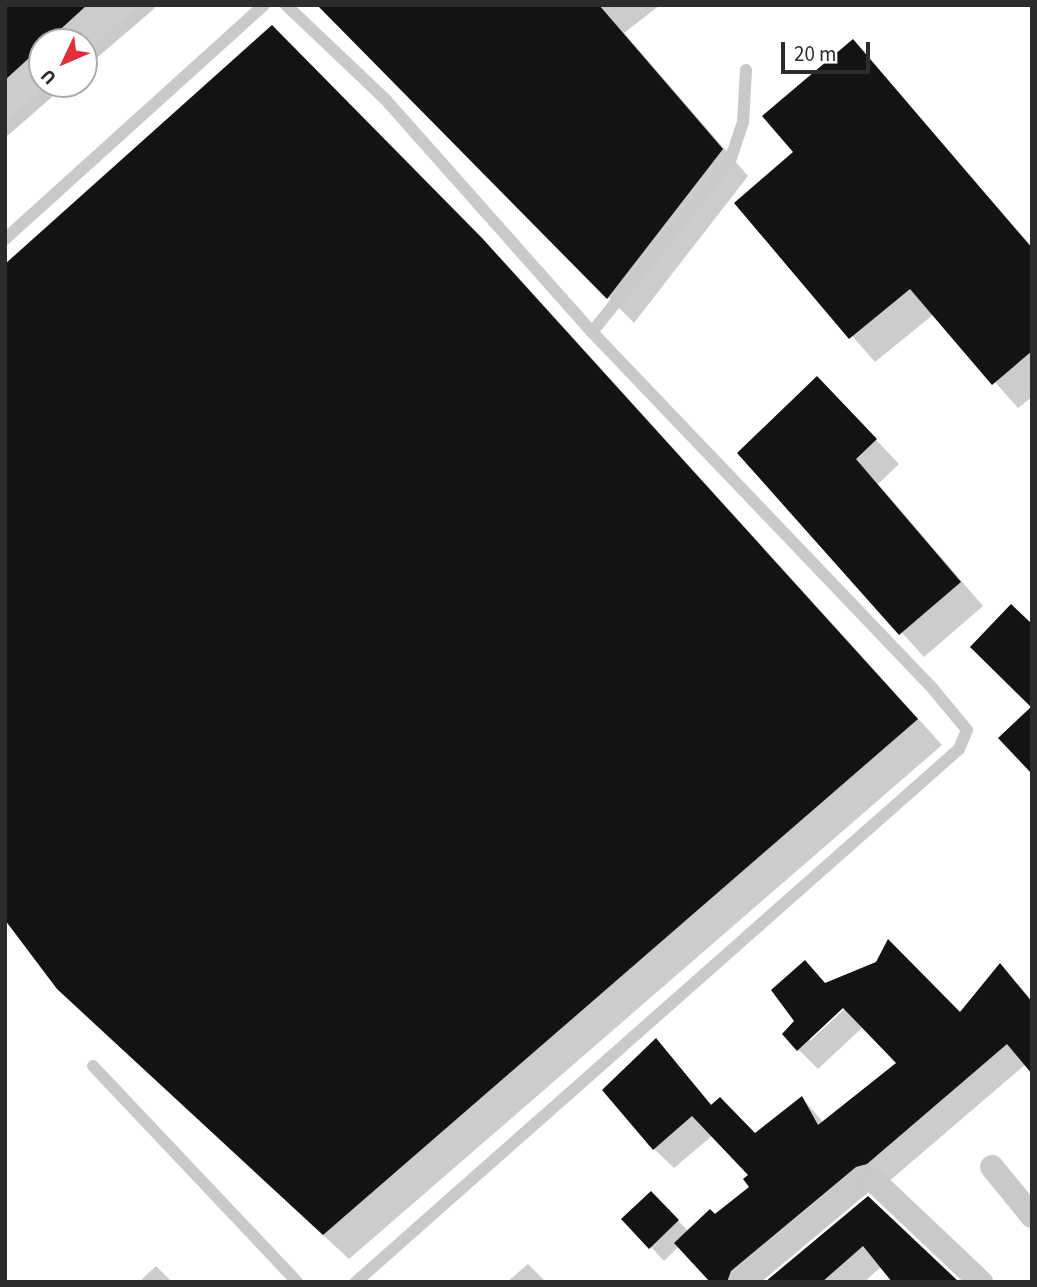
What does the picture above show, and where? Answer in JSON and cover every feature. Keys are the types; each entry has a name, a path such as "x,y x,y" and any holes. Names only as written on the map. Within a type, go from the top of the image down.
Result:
{"street":[{"path":"992,1167 1032,1216"},
{"path":"741,1282 866,1178 873,1180 981,1282"}],"lane":[{"path":"98,49 149,5"},
{"path":"5,239 264,5"},
{"path":"286,5 385,99 592,332 957,714 965,723 967,737 356,1282"},
{"path":"592,332 730,161 743,122 746,69"},
{"path":"5,130 42,98"},
{"path":"93,1066 297,1282"}],"building":[{"path":"5,5 87,5 62,28 28,28 28,59 5,80"},
{"path":"317,5 599,5 723,149 607,299"},
{"path":"272,25 482,238 918,719 323,1235 57,989 5,920 5,264"},
{"path":"853,39 1032,248 1032,351 992,385 910,289 849,339 734,203 793,152 762,116"},
{"path":"817,376 877,439 856,459 961,582 899,635 737,453"},
{"path":"1011,604 1032,624 1032,774 998,738 1031,707 970,647"},
{"path":"888,939 960,1012 1000,963 1032,1002 1032,1074 1007,1044 867,1164 856,1167 731,1271 727,1282 710,1282 674,1243 710,1209 715,1214 749,1187 743,1179 748,1175 692,1116 653,1150 602,1090 656,1038 711,1105 720,1097 755,1133 802,1096 818,1125 896,1063 843,1008 797,1051 782,1034 794,1021 771,990 805,960 825,983 876,962"},
{"path":"651,1191 679,1220 649,1249 621,1219"},
{"path":"868,1196 959,1282 892,1282 863,1246 822,1282 765,1282"}]}
